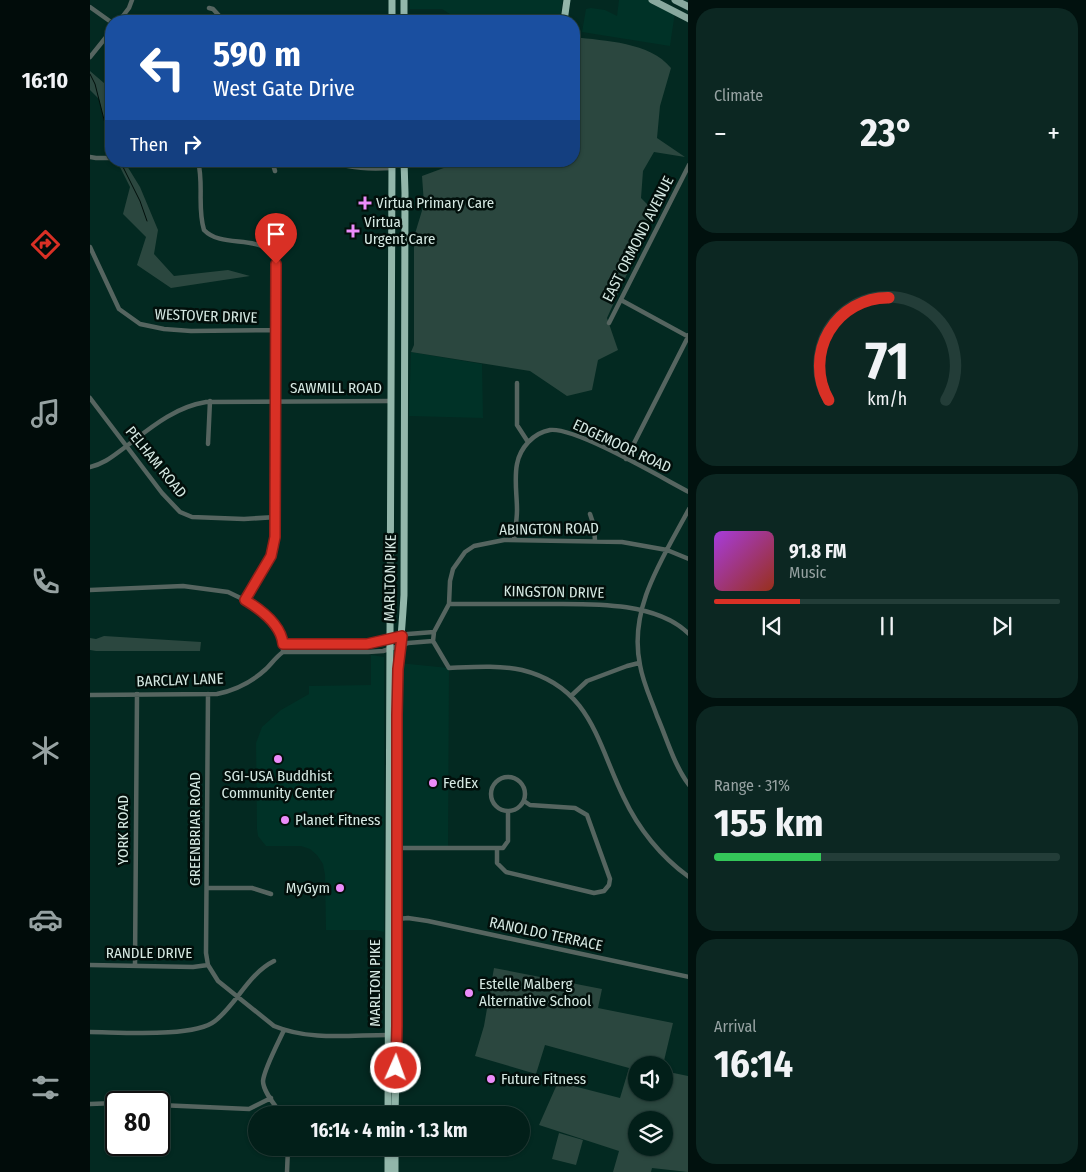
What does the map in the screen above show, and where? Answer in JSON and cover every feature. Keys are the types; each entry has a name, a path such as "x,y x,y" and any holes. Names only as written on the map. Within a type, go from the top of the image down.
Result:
{"highway":[{"path":"392,0 392,15"},
{"path":"404,0 404,15"},
{"path":"565,15 567,0"},
{"name":"MARLTON PIKE","path":"388,1106 389,934 396,647 391,401 392,167"},
{"name":"MARLTON PIKE","path":"395,1106 399,663 396,638 404,595 405,500 404,167"},
{"path":"389,934 392,935 394,940 394,1001 397,1026"},
{"path":"388,1156 388,1172"},
{"path":"395,1156 395,1172"}],"main road":[{"path":"652,0 688,19"},
{"path":"675,0 688,7"}],"street":[{"path":"124,15 132,0"},
{"path":"90,7 105,18"},
{"path":"209,8 218,15"},
{"path":"90,57 105,38"},
{"path":"90,156 105,158"},
{"name":"EAST ORMOND AVENUE","path":"610,323 687,172 688,165"},
{"path":"199,167 201,211 204,230 214,237 257,244 271,251 276,264 275,537 272,553 245,600"},
{"path":"274,167 275,171"},
{"path":"352,167 371,169 382,167"},
{"name":"WESTOVER DRIVE","path":"90,247 119,309 140,324 152,328 182,330 276,330"},
{"path":"621,300 688,336 626,459"},
{"path":"514,540 517,509 516,464 528,442 517,425 517,383"},
{"name":"PELHAM ROAD","path":"90,398 162,493 186,515 192,517 244,519 276,517"},
{"name":"SAWMILL ROAD","path":"90,467 104,463 177,410 196,403 391,401"},
{"path":"208,444 210,402"},
{"name":"EDGEMOOR ROAD","path":"528,442 541,433 550,430 575,435 626,459 688,492"},
{"path":"688,509 646,592 640,611 638,643 639,663 645,684 669,747 688,786"},
{"path":"590,514 594,526 595,541"},
{"name":"ABINGTON ROAD","path":"449,604 450,581 453,569 464,552 474,546 484,544 514,540 636,543 667,550 688,559"},
{"path":"90,590 183,586 228,592 255,605 273,623 281,634 283,648"},
{"path":"283,648 368,652 396,647 434,636 449,604"},
{"name":"KINGSTON DRIVE","path":"449,604 593,604 624,607 655,615 676,624 688,634"},
{"path":"283,648 367,644 408,634 434,636"},
{"path":"434,636 449,668 495,667 521,670 544,678 571,696 590,719 623,797 635,820 666,858 688,874"},
{"name":"BARCLAY LANE","path":"90,695 217,694 246,684 266,669 283,648"},
{"path":"571,696 587,681 639,663"},
{"name":"YORK ROAD","path":"135,966 136,694"},
{"name":"GREENBRIAR ROAD","path":"208,694 206,953 208,965"},
{"path":"509,777 520,782 525,792 524,801 518,808 508,811 498,808 492,798 492,789 498,780 509,777"},
{"path":"497,849 497,863 506,872 594,893 604,891 609,886 608,869 587,815 575,808 530,805 524,801"},
{"path":"398,848 504,848 508,843 508,811"},
{"path":"208,888 252,888 271,894"},
{"name":"RANOLDO TERRACE","path":"398,919 408,918 428,921 688,978"},
{"path":"90,1032 180,1032 215,1022 258,972 274,961"},
{"name":"RANDLE DRIVE","path":"90,965 193,967 208,965"},
{"path":"208,965 218,981 274,1026 284,1030 314,1036 388,1035"},
{"path":"276,1106 263,1081 284,1030"},
{"path":"170,1105 250,1109 271,1098"},
{"path":"90,1104 105,1103"},
{"path":"287,1172 288,1156"}],"shaded area":[{"path":"410,0 563,0 560,15 452,15 442,9 410,9"},
{"path":"619,0 652,0 675,12 670,46 582,32 586,9 605,10 617,16"},
{"path":"580,38 626,44 639,48 662,59 671,68 660,106 657,138 685,157 654,152 643,171 641,198 655,212 607,318 618,350 598,360 592,390 567,396 530,371 411,352 414,345 414,237 424,204 422,176 446,167 580,167"},
{"path":"90,71 105,84 105,124 99,99 90,90"},
{"path":"120,167 128,167 140,187 158,230 154,254 174,276 228,270 250,276 171,288 137,265 146,237 123,214 130,187"},
{"path":"411,352 482,364 483,418 409,416"},
{"path":"104,636 201,642 200,651 90,650 90,638 96,639"},
{"path":"371,655 384,657 384,932 375,930 326,930 325,875 323,864 317,855 310,849 301,846 266,846 258,836 256,743 262,727 281,710 309,694 309,686 371,685"},
{"path":"399,663 449,668 448,849 398,848"},
{"path":"494,968 602,989 598,1008 673,1023 665,1056 628,1056 628,1068 545,1045 536,1074 475,1056 484,1026"},
{"path":"628,1071 628,1101 673,1101 673,1073 688,1076 688,1172 652,1168 651,1172 613,1172 619,1151 539,1125 558,1082 620,1098"},
{"path":"559,1133 583,1140 576,1165 552,1159"}],"waterway":[{"path":"90,74 95,84 105,123"},
{"path":"123,167 140,201 147,221"}],"place":[{"name":"Virtua Primary Care","path":"365,203"},
{"name":"Virtua Urgent Care","path":"353,231"},
{"name":"SGI-USA Buddhist Community Center","path":"278,759"},
{"name":"FedEx","path":"433,783"},
{"name":"Planet Fitness","path":"285,820"},
{"name":"MyGym","path":"340,888"},
{"name":"Estelle Malberg Alternative School","path":"469,993"},
{"name":"Future Fitness","path":"491,1079"}],"route":[{"path":"276,264 275,537 271,556 245,600 255,605 268,617 281,634 283,644 367,644 402,636 398,669 397,715 396,1068"}]}
